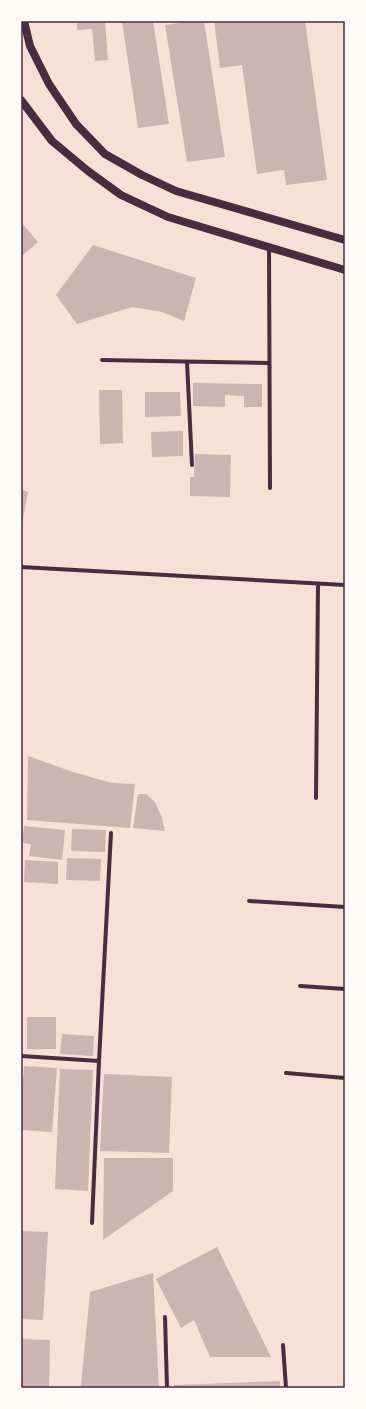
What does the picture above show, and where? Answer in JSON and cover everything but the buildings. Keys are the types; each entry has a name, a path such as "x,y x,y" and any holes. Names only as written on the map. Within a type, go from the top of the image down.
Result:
{"main road":[{"path":"24,21 30,46 49,84 76,124 105,154 142,175 176,190 345,240"},
{"path":"21,100 52,141 88,171 121,195 168,216 345,270"}],"street":[{"path":"269,247 270,488"},
{"path":"102,360 269,363"},
{"path":"187,362 192,465"},
{"path":"21,567 345,585"},
{"path":"316,798 318,584"},
{"path":"92,1223 111,833"},
{"path":"250,901 345,907"},
{"path":"300,986 345,989"},
{"path":"21,1056 99,1061"},
{"path":"286,1073 345,1078"},
{"path":"165,1317 167,1388"},
{"path":"283,1345 286,1388"}]}
